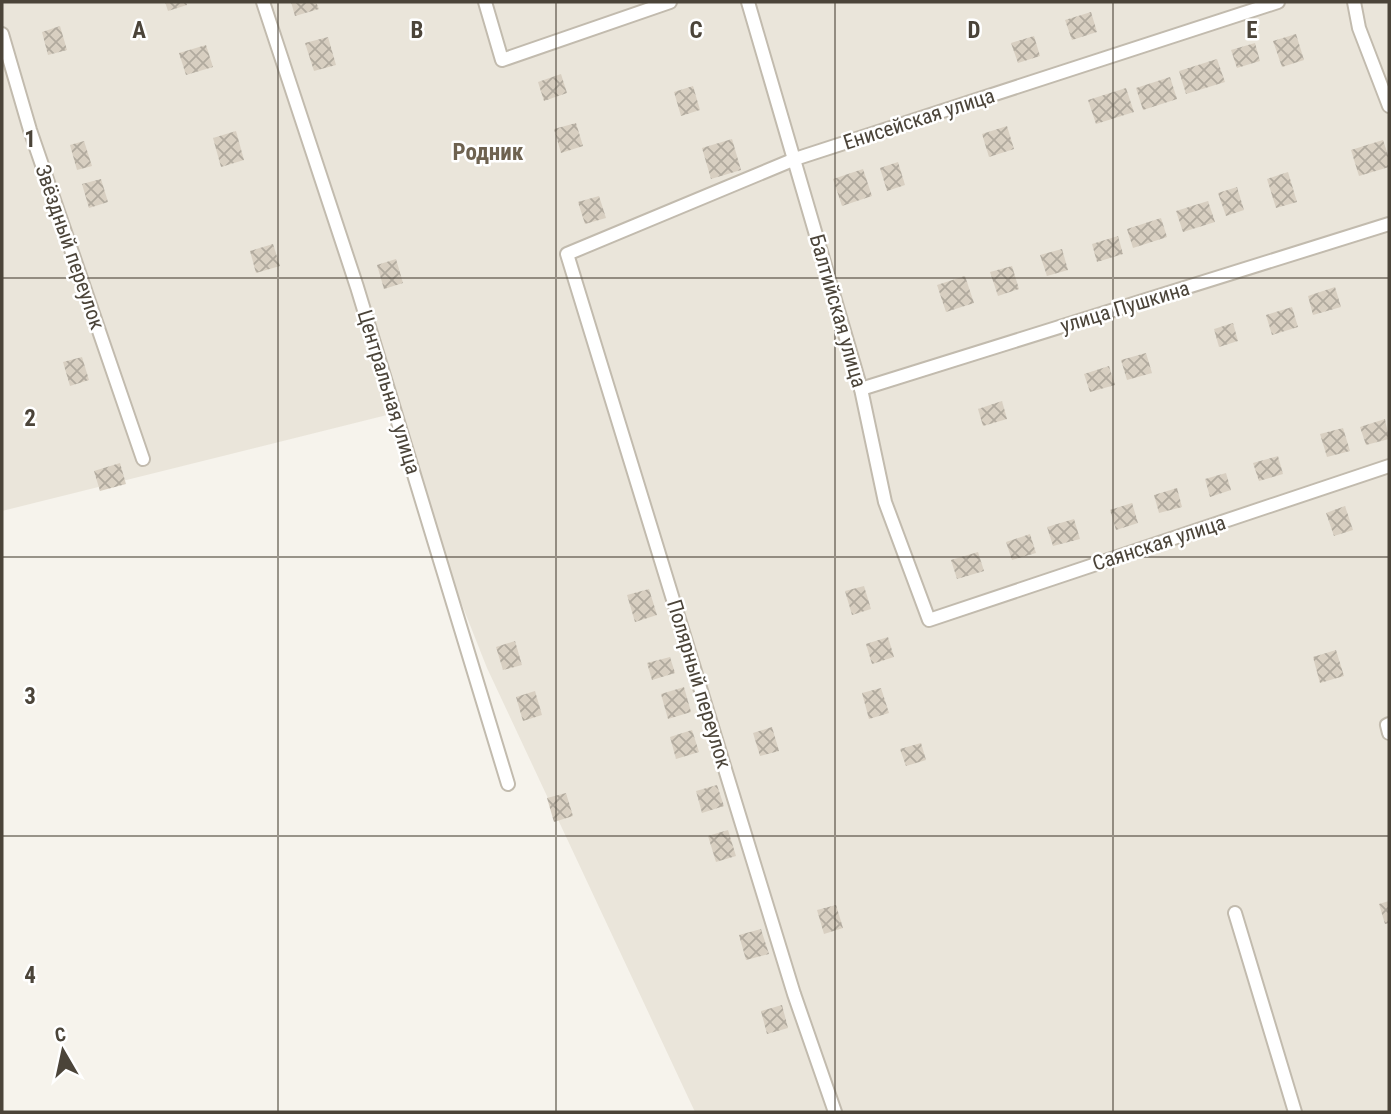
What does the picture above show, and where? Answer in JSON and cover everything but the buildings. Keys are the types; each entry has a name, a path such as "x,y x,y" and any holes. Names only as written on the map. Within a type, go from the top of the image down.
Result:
{"street":[{"name":"Центральная улица","path":"263,2 361,300 508,784"},
{"path":"485,2 502,60 670,2"},
{"name":"Балтийская улица","path":"748,2 861,389 885,502 929,620"},
{"name":"Енисейская улица","path":"567,254 795,159 1278,2"},
{"path":"1354,2 1364,40 1389,106"},
{"name":"Звёздный переулок","path":"2,34 30,130 143,459"},
{"name":"улица Пушкина","path":"861,389 1389,225"},
{"name":"Полярный переулок","path":"567,254 794,994 835,1112"},
{"name":"Саянская улица","path":"929,620 1389,466"},
{"path":"1235,913 1295,1112"}],"shaded area":[{"path":"2,2 1389,2 1389,1112 695,1112 487,668 387,415 2,511"}],"district":[{"name":"Родник","path":"488,152"}]}
